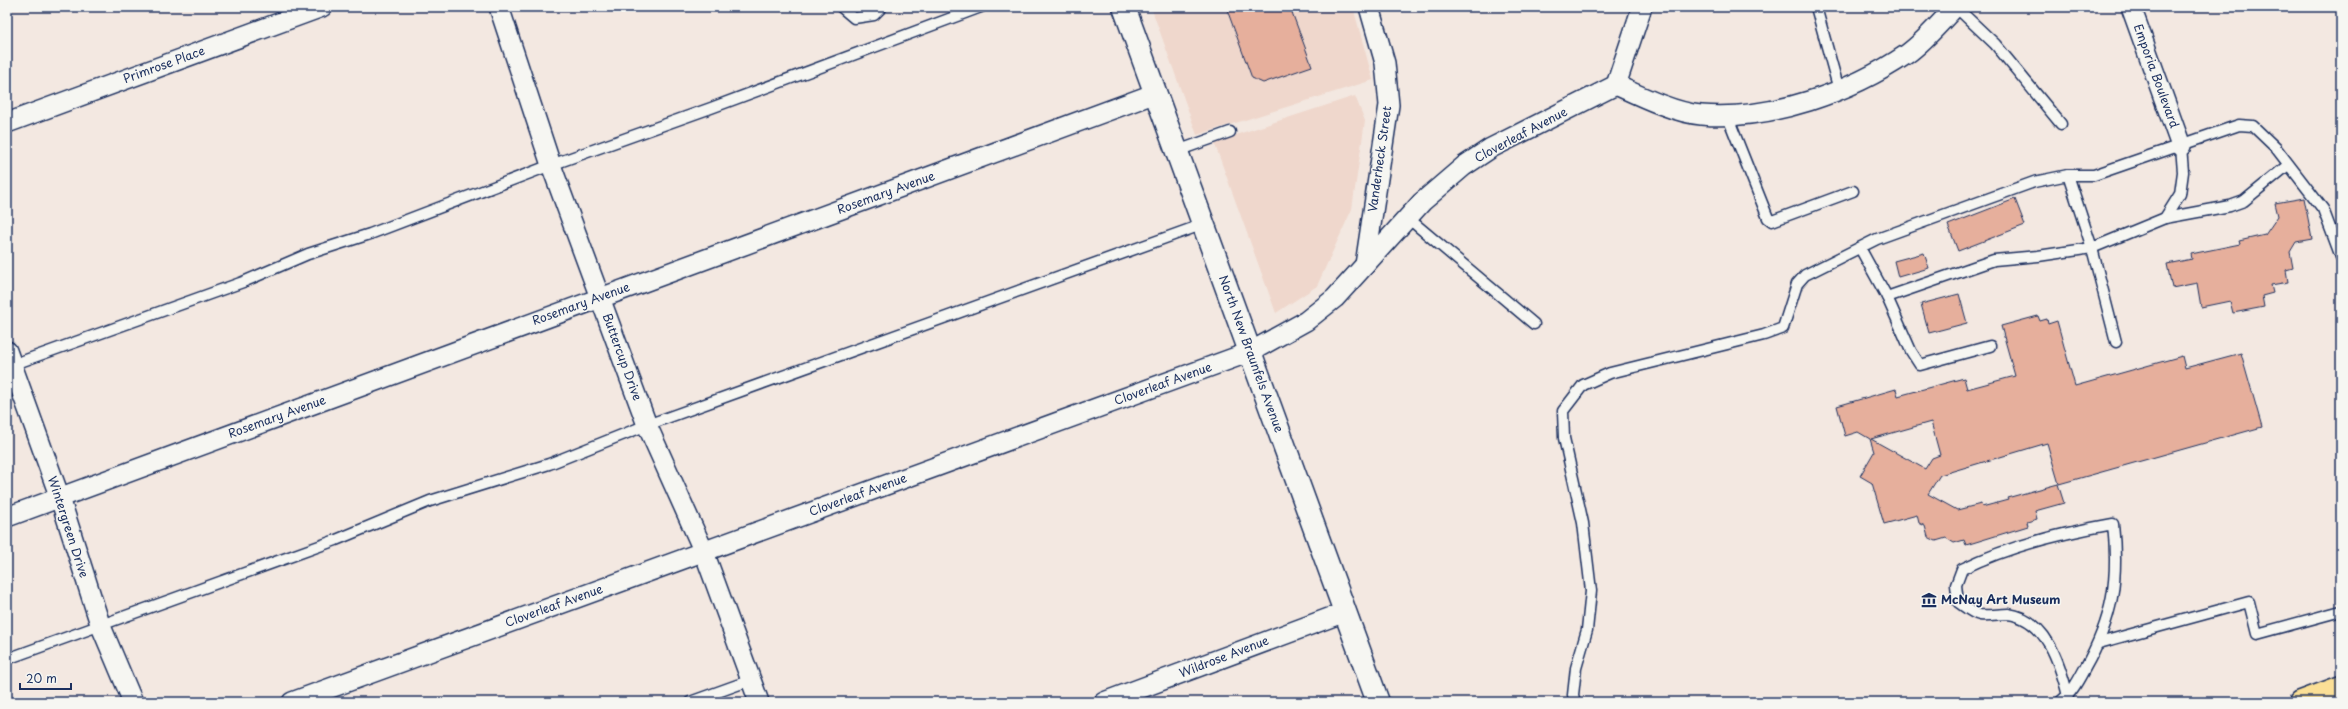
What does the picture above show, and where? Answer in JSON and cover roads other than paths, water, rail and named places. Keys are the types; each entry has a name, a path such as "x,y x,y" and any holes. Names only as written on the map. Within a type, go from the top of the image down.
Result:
{"main road":[{"path":"2301,702 2341,687"}],"street":[{"name":"Primrose Place","path":"7,123 322,7"},
{"name":"Buttercup Drive","path":"499,7 551,165 647,425 704,552 759,702"},
{"name":"North New Braunfels Avenue","path":"1124,7 1378,702"},
{"name":"Vanderheck Street","path":"1365,265 1389,105 1385,63 1369,7"},
{"path":"1642,7 1616,85 1655,103 1700,115 1748,114 1814,100 1839,90 1908,53 1955,7"},
{"name":"Emporia Boulevard","path":"2131,7 2181,146"},
{"name":"Cloverleaf Avenue","path":"292,702 1250,352 1317,314 1335,298 1422,202 1464,166 1492,148 1616,85"},
{"name":"Rosemary Avenue","path":"7,517 1156,93"},
{"name":"Wintergreen Drive","path":"9,361 60,498 100,624 133,702"},
{"name":"Wildrose Avenue","path":"1104,702 1345,612"}],"lane":[{"path":"841,7 854,18 874,15 882,7"},
{"path":"9,361 243,282 308,254 423,214 551,165 711,108 981,7"},
{"path":"1816,7 1839,90"},
{"path":"1955,7 1995,44 2061,124"},
{"path":"1727,115 1768,218 1772,221 1853,191"},
{"path":"1575,702 1574,695 1576,668 1587,630 1591,591 1583,523 1564,438 1562,411 1583,385 1610,373 1764,336 1783,328 1792,304 1797,284 1805,275 1877,239 2034,182 2068,176 2094,175 2181,146 2220,131 2239,126 2253,126 2276,148 2324,210 2341,257"},
{"path":"1177,151 1230,132"},
{"path":"2165,218 2180,194 2183,172 2181,146"},
{"path":"1887,297 1994,260 2038,256 2092,248 2165,218 2214,209 2244,201 2288,165"},
{"path":"2068,176 2092,248 2116,342"},
{"path":"1408,218 1534,324"},
{"path":"7,659 100,624 336,540 430,501 549,464 647,425 1204,224"},
{"path":"1860,248 1887,297 1910,351 1920,365 1990,346"},
{"path":"2113,524 2116,558 2113,599 2099,642 2064,699 2062,671 2050,642 2038,630 2020,617 2007,614 1979,615 1958,602 1956,585 1962,568 1982,559 2068,533 2113,524"},
{"path":"2099,642 2249,602 2257,634 2341,611"},
{"path":"690,702 751,680"}],"place":[{"name":"McNay Art Museum","path":"1929,600"}]}
